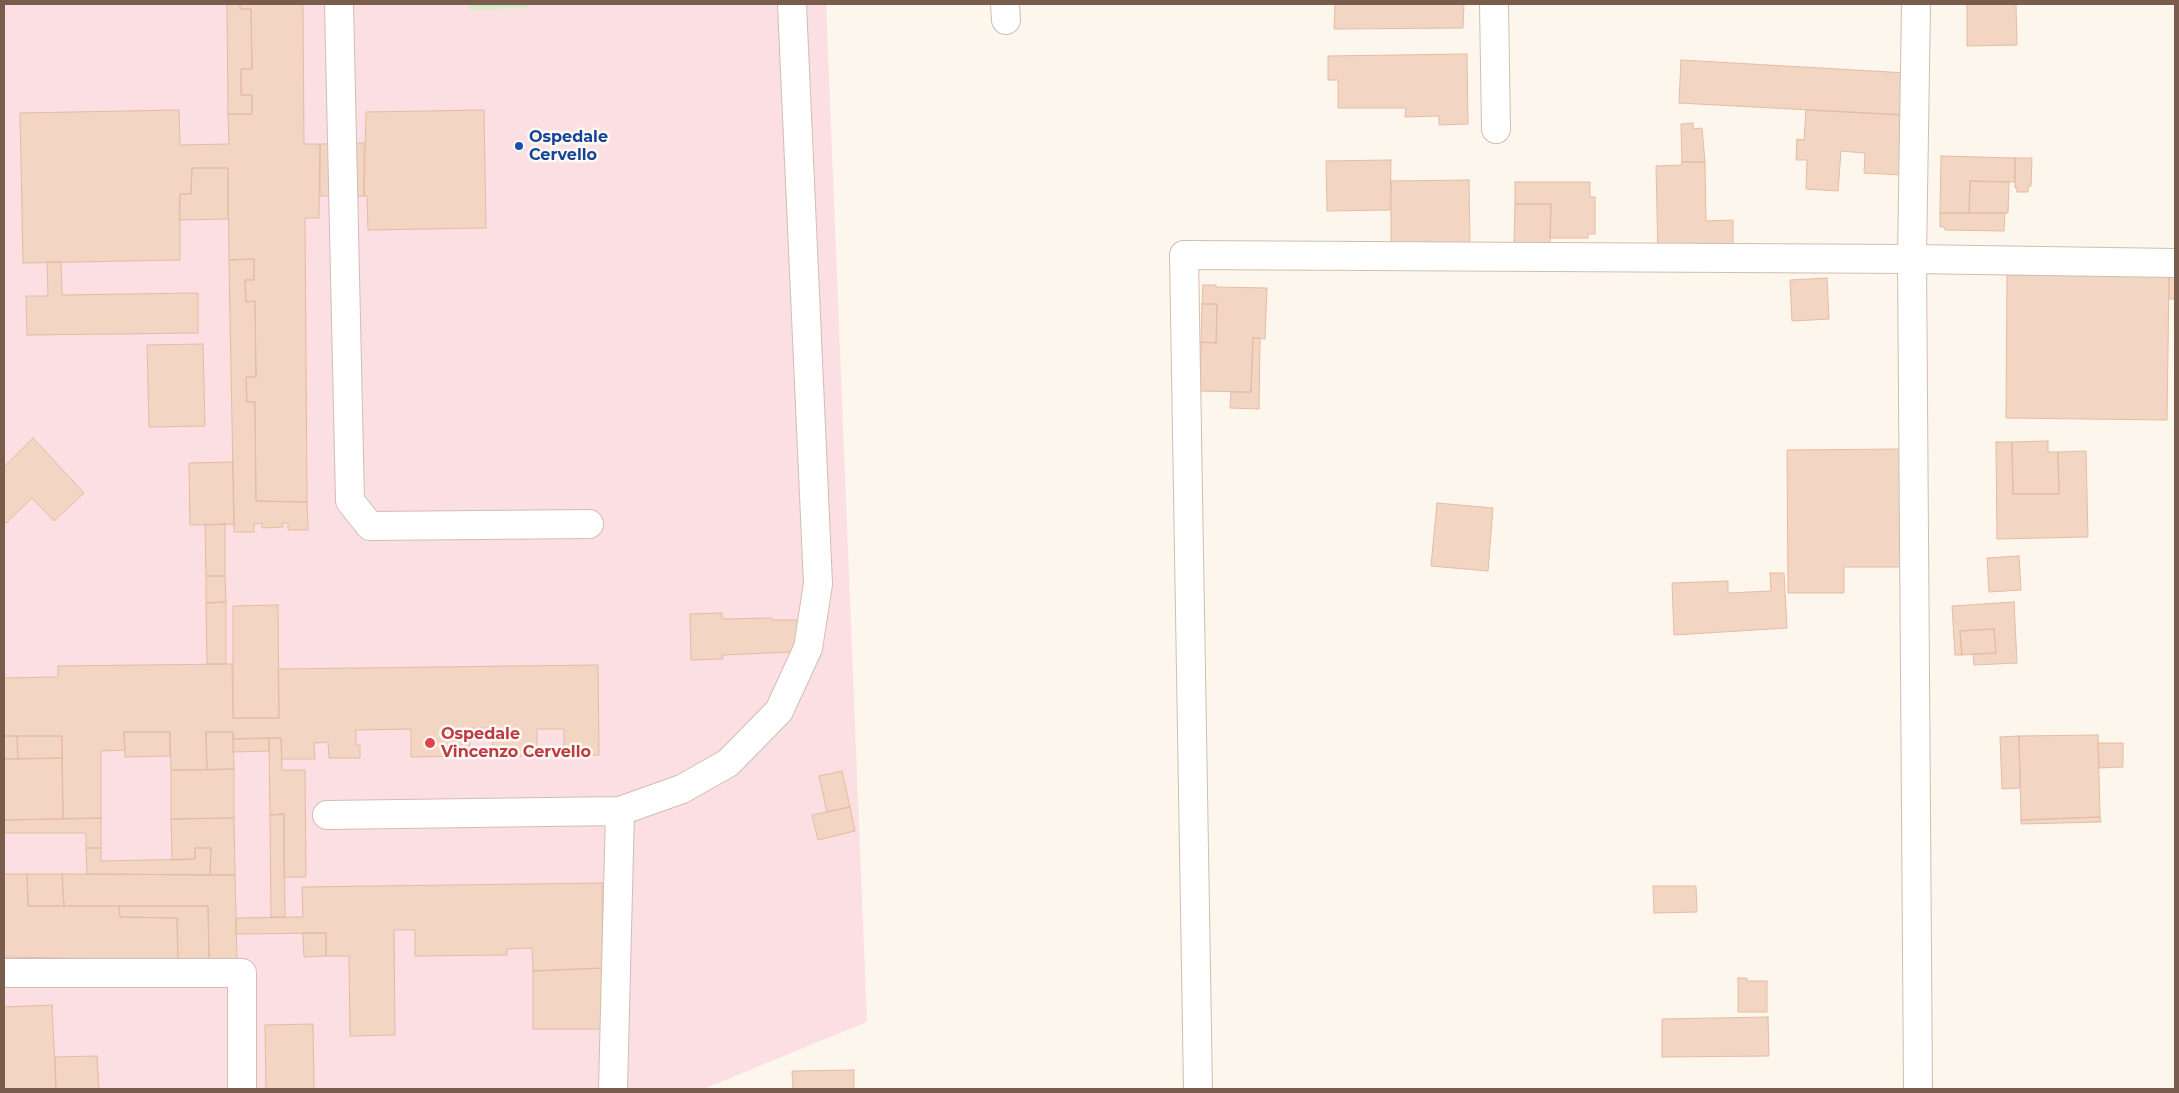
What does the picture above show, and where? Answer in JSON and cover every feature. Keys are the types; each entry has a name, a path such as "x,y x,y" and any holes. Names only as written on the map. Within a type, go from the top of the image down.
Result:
{"street":[{"path":"339,4 350,501 370,526 589,524"},
{"path":"328,815 620,811 682,790 728,763 779,711 808,648 818,584 792,4"},
{"path":"1494,4 1496,129"},
{"path":"1916,4 1912,259 1918,1089"},
{"path":"1198,1089 1184,255 1912,259 2175,263"},
{"path":"613,1089 620,811"},
{"path":"4,973 242,973 242,1089"}],"shaded area":[{"name":"Ospedale Vincenzo Cervello","path":"4,4 826,4 867,1022 703,1089 4,1089"}],"green space":[{"path":"469,4 528,4 528,8 469,10"}],"building":[{"path":"227,4 240,4 240,9 251,9 252,69 241,69 241,95 252,95 252,114 228,114"},
{"path":"240,4 303,4 304,144 320,144 319,218 305,218 307,502 256,501 255,402 247,402 246,377 256,377 255,301 246,302 245,280 254,280 254,259 229,260 228,168 192,168 191,194 180,194 180,260 23,263 20,113 179,110 180,145 229,144 228,114 252,114 252,95 241,95 241,69 252,69 251,9 240,9"},
{"path":"1335,4 1464,4 1463,28 1334,29"},
{"path":"1967,4 2016,4 2017,45 1967,46"},
{"path":"1467,54 1468,124 1439,125 1439,116 1405,117 1406,108 1338,108 1338,80 1328,80 1328,56"},
{"path":"1681,60 1907,73 1905,115 1679,103"},
{"path":"484,110 486,228 368,230 367,196 364,196 366,112"},
{"path":"1806,110 1905,115 1902,175 1864,173 1865,153 1841,151 1838,191 1806,189 1807,160 1796,160 1797,139 1804,140"},
{"path":"1693,123 1693,129 1702,128 1705,162 1682,162 1681,124"},
{"path":"364,143 364,196 320,196 320,144"},
{"path":"1941,156 2015,158 2015,182 1970,181 1969,213 1940,213"},
{"path":"2015,158 2032,158 2031,186 2028,186 2028,192 2017,192 2017,188 2015,188"},
{"path":"1391,160 1390,210 1327,211 1326,161"},
{"path":"1682,162 1705,162 1706,221 1733,220 1733,245 1658,255 1656,166 1681,165"},
{"path":"192,168 228,168 228,219 179,220 180,194 191,194"},
{"path":"1469,180 1470,245 1391,246 1391,181"},
{"path":"1970,181 2009,182 2008,213 1969,213"},
{"path":"1515,182 1590,182 1590,197 1595,197 1595,234 1588,234 1588,238 1550,238 1551,204 1515,204"},
{"path":"1515,204 1551,204 1550,244 1514,243"},
{"path":"1940,213 2005,213 2004,231 1945,230 1944,227 1940,227"},
{"path":"254,259 254,280 245,280 246,302 255,301 256,377 246,377 247,402 255,402 256,501 307,502 308,530 288,530 288,523 282,523 283,527 262,528 262,523 254,524 254,532 234,532 229,260"},
{"path":"47,262 61,262 62,295 198,293 198,333 27,335 26,296 48,296"},
{"path":"2007,275 2169,276 2167,420 2006,418"},
{"path":"2169,276 2175,276 2175,299 2169,299"},
{"path":"1827,278 1829,319 1792,321 1790,280"},
{"path":"1203,285 1267,288 1265,339 1253,338 1251,392 1200,391 1201,342 1216,343 1217,304 1202,304"},
{"path":"1202,304 1217,304 1216,343 1201,342"},
{"path":"1253,338 1260,338 1259,409 1230,408 1231,392 1251,392"},
{"path":"203,344 205,426 149,427 147,345"},
{"path":"33,438 84,493 54,521 32,498 6,523 4,521 4,467"},
{"path":"2048,441 2048,452 2058,452 2059,494 2013,494 2012,442"},
{"path":"1996,442 2012,442 2013,494 2059,494 2058,452 2086,451 2088,537 1997,539"},
{"path":"1901,449 1902,567 1844,567 1844,593 1788,593 1787,450"},
{"path":"233,462 234,524 190,525 189,463"},
{"path":"1437,503 1493,508 1488,571 1431,566"},
{"path":"225,524 225,576 206,576 205,525"},
{"path":"2019,556 2021,590 1989,592 1987,558"},
{"path":"1770,573 1784,573 1787,628 1674,635 1672,583 1728,581 1728,593 1771,591"},
{"path":"206,576 225,576 226,602 206,603"},
{"path":"226,602 226,664 207,664 206,603"},
{"path":"2014,602 2017,663 1974,665 1973,654 1996,653 1994,629 1960,631 1962,655 1955,655 1952,606"},
{"path":"278,605 279,718 233,718 233,606"},
{"path":"722,613 722,619 772,618 772,620 799,620 793,652 722,655 723,659 691,660 690,614"},
{"path":"1994,629 1996,653 1962,655 1960,631"},
{"path":"232,664 233,718 279,718 278,669 598,665 599,755 564,755 564,729 537,729 537,756 492,756 493,728 470,728 470,756 411,757 411,729 356,730 356,745 360,745 360,758 329,758 328,742 314,743 315,759 282,759 281,738 233,739 233,732 206,732 207,770 171,770 170,732 124,732 125,750 101,751 101,818 63,819 62,736 4,736 4,678 58,677 58,666"},
{"path":"124,732 170,732 170,756 125,757"},
{"path":"206,732 233,732 234,769 207,770"},
{"path":"2098,735 2100,817 2021,820 2019,736"},
{"path":"4,736 17,736 18,759 4,759"},
{"path":"17,736 62,736 62,758 18,759"},
{"path":"2019,736 2020,788 2002,789 2000,737"},
{"path":"269,738 281,738 282,770 305,770 306,877 284,877 284,814 270,815"},
{"path":"269,738 269,751 233,752 233,739"},
{"path":"2098,743 2123,743 2123,767 2099,768"},
{"path":"62,758 63,819 4,820 4,759"},
{"path":"234,769 234,818 171,819 171,770"},
{"path":"842,771 850,807 827,812 819,776"},
{"path":"850,807 855,831 818,840 812,815"},
{"path":"284,814 285,917 271,917 270,815"},
{"path":"2100,817 2101,822 2021,824 2021,820"},
{"path":"101,818 101,848 86,848 86,833 4,833 4,820"},
{"path":"234,818 235,875 210,875 211,848 195,848 195,859 172,860 171,819"},
{"path":"86,848 101,848 101,861 195,859 195,848 211,848 210,875 87,874"},
{"path":"4,874 27,874 28,906 119,906 120,917 177,918 178,960 4,957"},
{"path":"27,874 62,874 64,906 28,906"},
{"path":"62,874 235,875 237,961 209,960 208,906 64,906"},
{"path":"602,883 603,968 533,971 532,948 507,949 507,955 415,956 415,930 394,930 395,1035 350,1036 349,956 326,956 326,933 236,934 236,918 303,917 302,887"},
{"path":"1653,886 1696,886 1697,912 1654,913"},
{"path":"119,906 208,906 209,960 178,960 177,918 120,917"},
{"path":"303,933 326,933 326,956 304,957"},
{"path":"603,968 604,1029 533,1029 533,971"},
{"path":"1738,978 1747,978 1747,981 1767,981 1767,1012 1738,1012"},
{"path":"52,1005 56,1089 4,1089 4,1007"},
{"path":"1768,1017 1769,1056 1662,1057 1662,1019"},
{"path":"313,1024 314,1089 266,1089 265,1025"},
{"path":"97,1056 99,1089 56,1089 55,1057"},
{"path":"854,1070 854,1089 793,1089 792,1071"}],"place":[{"name":"Ospedale Cervello","path":"519,146"},
{"name":"Ospedale Vincenzo Cervello","path":"430,743"}]}
